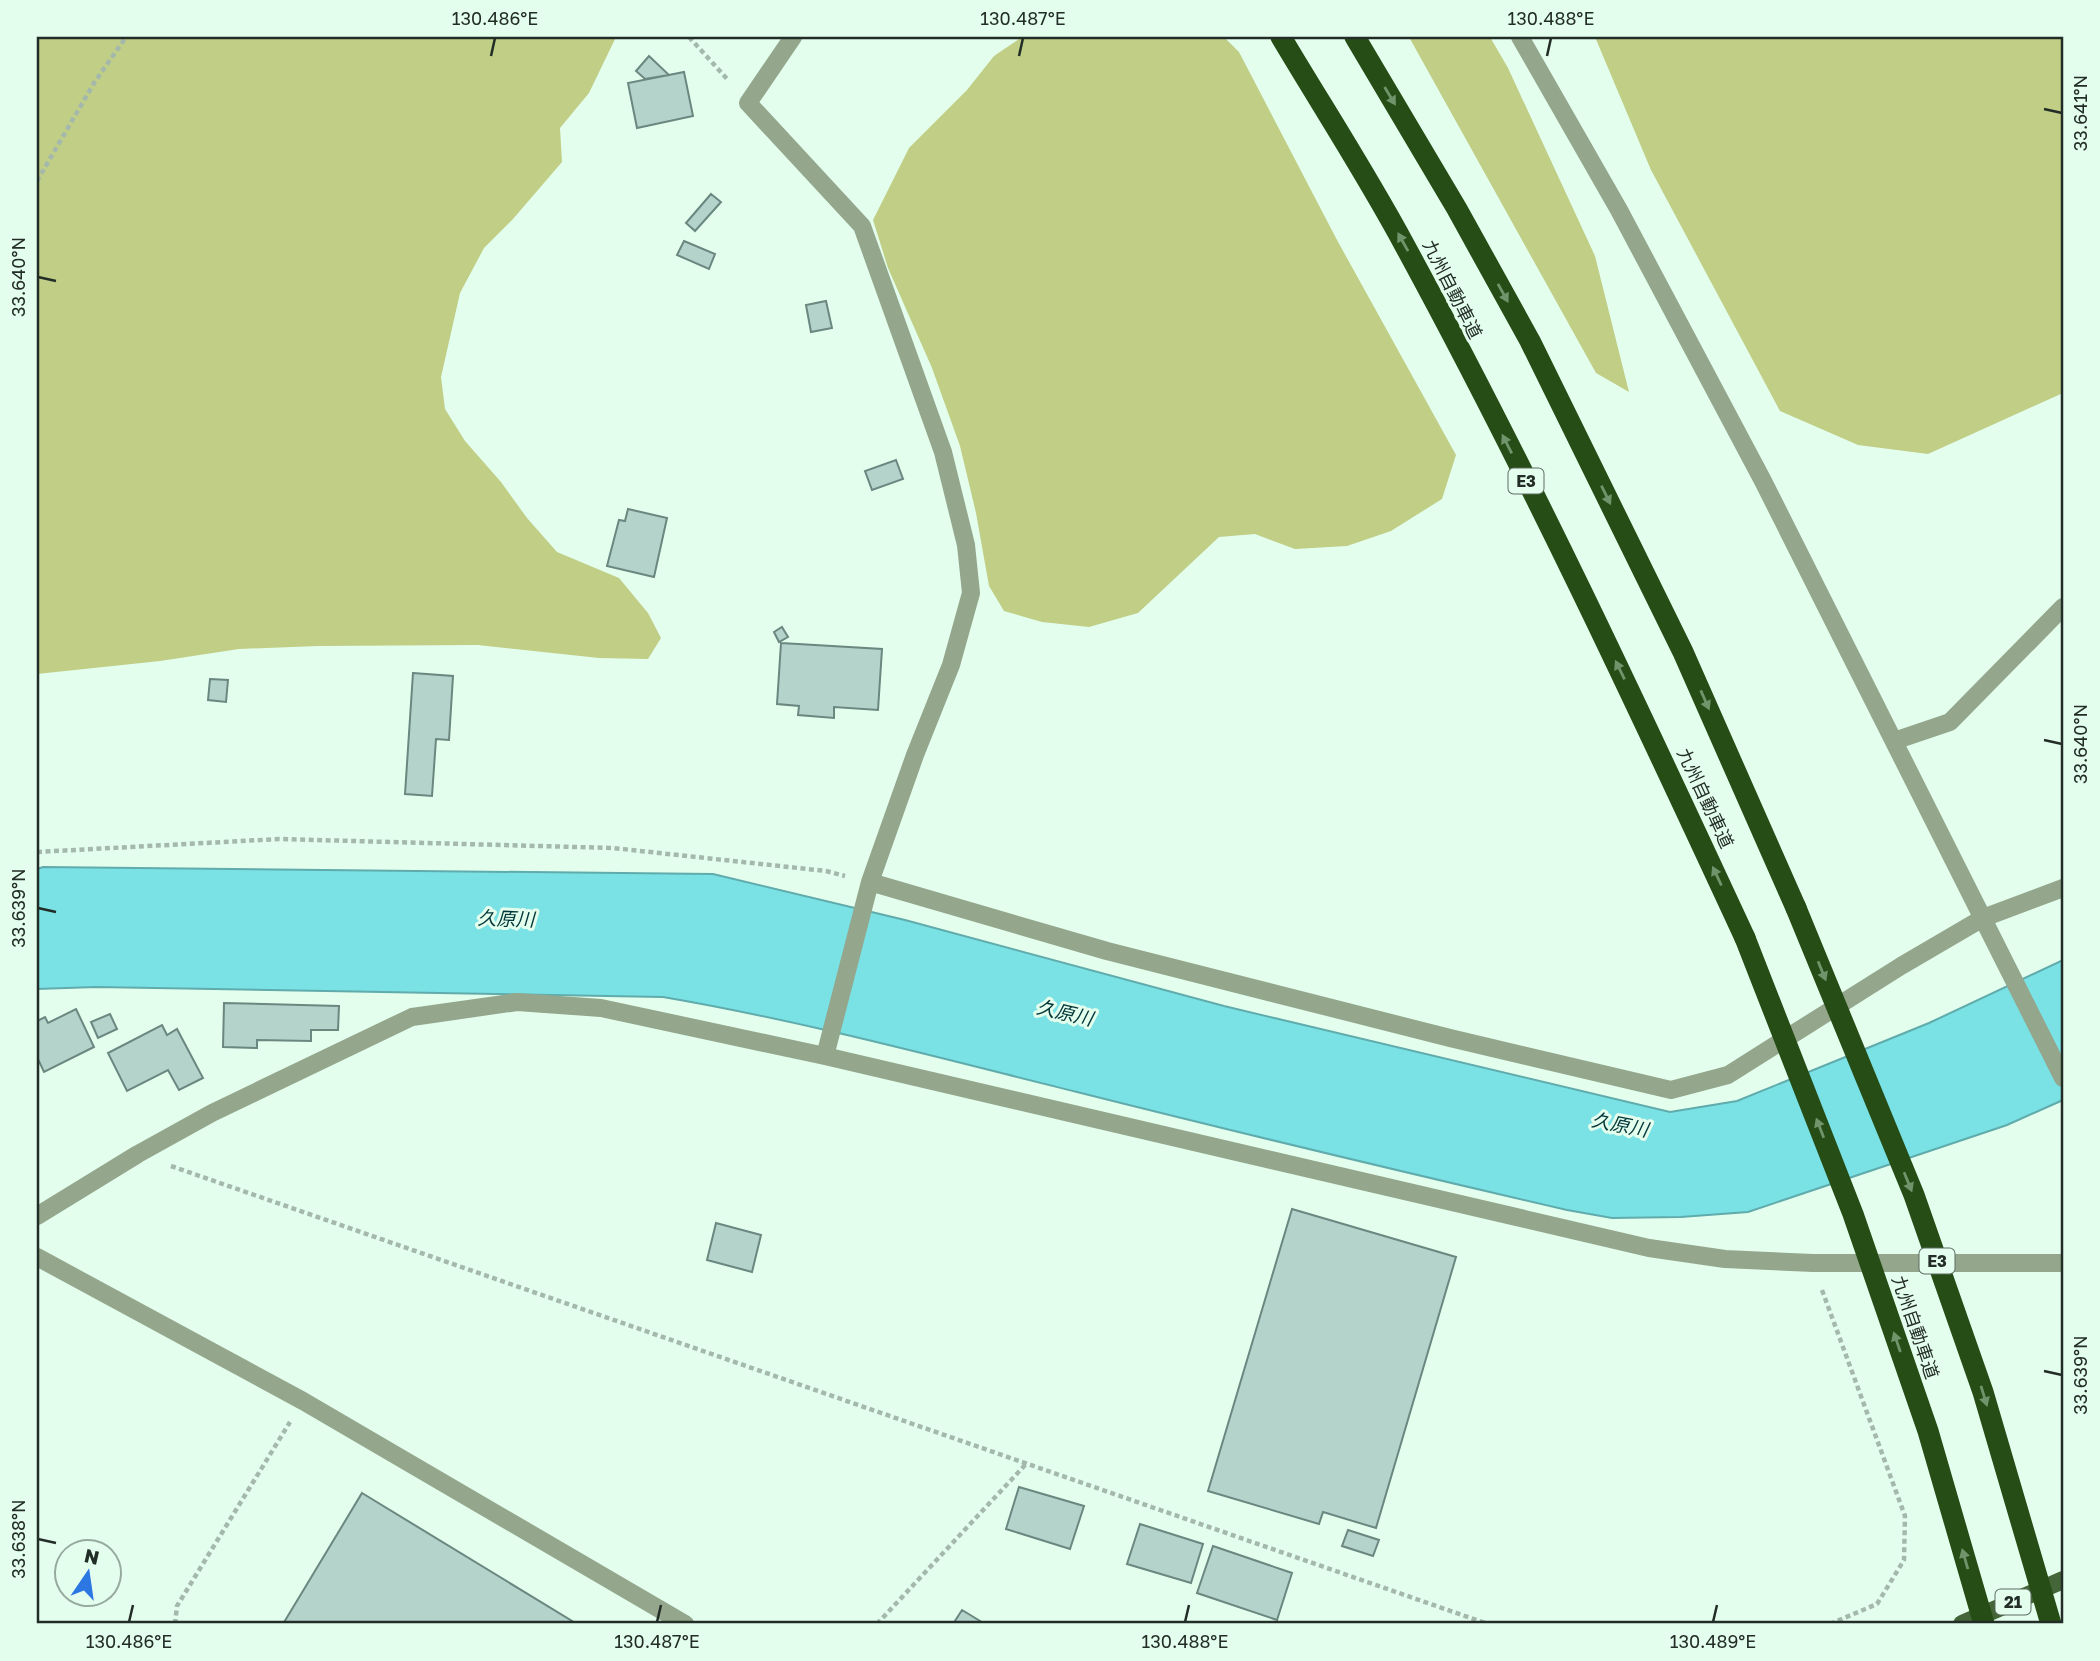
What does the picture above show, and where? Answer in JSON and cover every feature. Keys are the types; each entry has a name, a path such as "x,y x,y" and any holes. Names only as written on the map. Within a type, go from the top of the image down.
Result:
{"highway":[{"name":"九州自動車道","path":"1281,37 1404,244 1454,340 1625,680 1745,938 1862,1240 1928,1431 1984,1624"},
{"name":"E3","path":"1355,37 1530,341 1683,652 1796,908 1914,1195 1983,1392 2051,1624"}],"main road":[{"name":"21","path":"1962,1624 2063,1580"}],"street":[{"path":"793,37 748,103 862,226 943,452 966,545 971,593 951,665 915,755 870,882 825,1056"},
{"path":"1520,37 1626,222 1763,481 2063,1078"},
{"path":"1894,741 1950,722 2063,607"},
{"path":"870,882 1107,951 1450,1038 1671,1090 1728,1075 1901,966 1983,918 2063,888"},
{"path":"37,1216 138,1154 212,1113 412,1017 517,1002 601,1008 825,1056 1649,1248 1725,1259 1812,1263 2063,1263"},
{"path":"37,1257 303,1401 685,1624"}],"path":[{"path":"37,181 94,83 126,37"},
{"path":"690,37 748,103"},
{"path":"37,852 279,839 613,848 826,871 870,882"},
{"path":"138,1154 1488,1624"},
{"path":"1812,1263 1905,1516 1904,1560 1877,1604 1830,1624"},
{"path":"175,1624 177,1606 303,1401"},
{"path":"877,1624 1026,1464"}],"green space":[{"path":"37,37 616,37 589,93 560,128 562,162 484,248 460,293 441,377 445,409 465,441 501,482 527,518 557,552 619,578 648,613 661,638 648,659 599,658 478,645 318,646 239,649 160,661 37,674"},
{"path":"1022,37 1224,37 1239,52 1337,240 1456,455 1442,499 1391,531 1347,546 1295,549 1255,534 1219,537 1138,613 1089,627 1042,622 1004,611 989,586 960,446 932,368 888,268 873,220 909,148 967,90 994,56"},
{"path":"1409,37 1490,37 1508,68 1595,256 1629,392 1596,373"},
{"path":"1595,37 2063,37 2063,393 1928,454 1858,445 1780,411 1651,170"}],"water":[{"name":"久原川","path":"37,869 713,874 905,920 1224,1006 1670,1112 1737,1101 1929,1023 2063,960 2063,1100 2007,1125 1748,1212 1612,1218 1383,1167 923,1053 663,997 96,987 37,989"}],"building":[{"path":"649,56 669,75 645,79 636,71"},
{"path":"684,72 693,116 637,128 628,83"},
{"path":"711,194 721,202 695,231 686,223"},
{"path":"684,241 715,254 709,269 677,255"},
{"path":"826,301 832,328 811,332 806,305"},
{"path":"896,460 903,479 872,490 865,471"},
{"path":"628,509 667,518 654,577 607,566 619,520 625,521"},
{"path":"782,627 788,637 779,642 774,632"},
{"path":"781,643 882,649 878,710 834,707 834,718 798,715 799,706 777,704"},
{"path":"413,673 453,676 449,740 436,739 432,796 405,794"},
{"path":"210,679 228,680 226,702 208,700"},
{"path":"224,1003 339,1006 338,1030 311,1030 311,1041 257,1040 257,1048 223,1047"},
{"path":"76,1009 94,1047 44,1072 37,1057 37,1021 45,1017 48,1023"},
{"path":"110,1014 117,1029 98,1038 91,1022"},
{"path":"162,1025 167,1035 177,1029 203,1078 179,1090 168,1070 127,1091 108,1053"},
{"path":"1292,1209 1456,1257 1376,1528 1323,1512 1319,1524 1208,1491"},
{"path":"716,1223 761,1235 752,1272 707,1260"},
{"path":"1019,1487 1084,1506 1070,1549 1006,1529"},
{"path":"362,1493 577,1624 283,1624"},
{"path":"1140,1524 1203,1544 1191,1583 1127,1564"},
{"path":"1348,1530 1379,1540 1373,1556 1342,1546"},
{"path":"1213,1546 1292,1573 1277,1620 1197,1593"},
{"path":"962,1610 985,1624 953,1624"}]}
